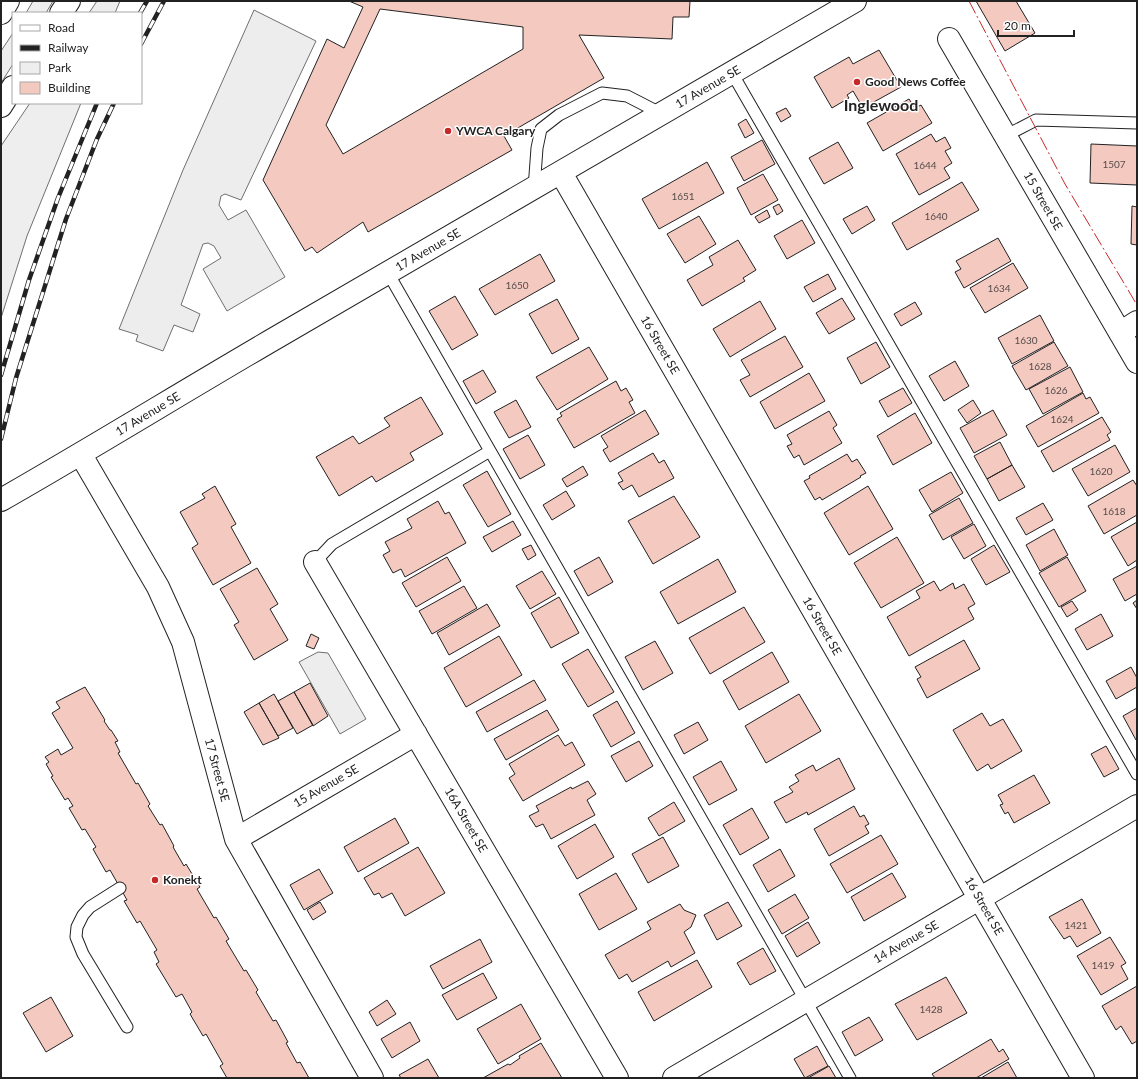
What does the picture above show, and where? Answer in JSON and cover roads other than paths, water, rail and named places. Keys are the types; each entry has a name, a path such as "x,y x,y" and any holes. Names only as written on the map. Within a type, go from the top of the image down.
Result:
{"street":[{"path":"1,13 8,1"},
{"path":"62,12 69,1"},
{"name":"17 Avenue SE","path":"1,500 279,336 855,1"},
{"name":"15 Street SE","path":"949,39 1005,136 1128,327 1137,362"},
{"path":"1,106 12,89"},
{"name":"16 Street SE","path":"561,173 1083,1078"},
{"name":"17 Street SE","path":"81,454 158,587 183,642 236,838 372,1078"},
{"name":"16A Street SE","path":"315,562 616,1078"},
{"name":"15 Avenue SE","path":"236,838 416,734"},
{"name":"14 Avenue SE","path":"674,1078 1137,806"}],"lane":[{"path":"732,73 1137,774"},
{"path":"534,189 537,148 541,129 560,115 602,93 627,96 662,114"},
{"path":"1005,136 1036,120 1137,123"},
{"path":"388,273 850,1078"},
{"path":"315,562 332,544 490,451"},
{"path":"120,888 102,898 86,911 77,927 76,936 83,954 127,1027"}],"railway":[{"path":"141,12 147,1"},
{"path":"142,42 164,1"},
{"path":"1,375 29,280 58,198 97,104"},
{"path":"1,439 16,378 66,219 97,139 114,104"}],"place":[{"name":"Good News Coffee","path":"857,82"},
{"name":"YWCA Calgary","path":"448,131"},
{"name":"Konekt","path":"155,880"}],"district":[{"name":"Inglewood","path":"881,105"}]}
